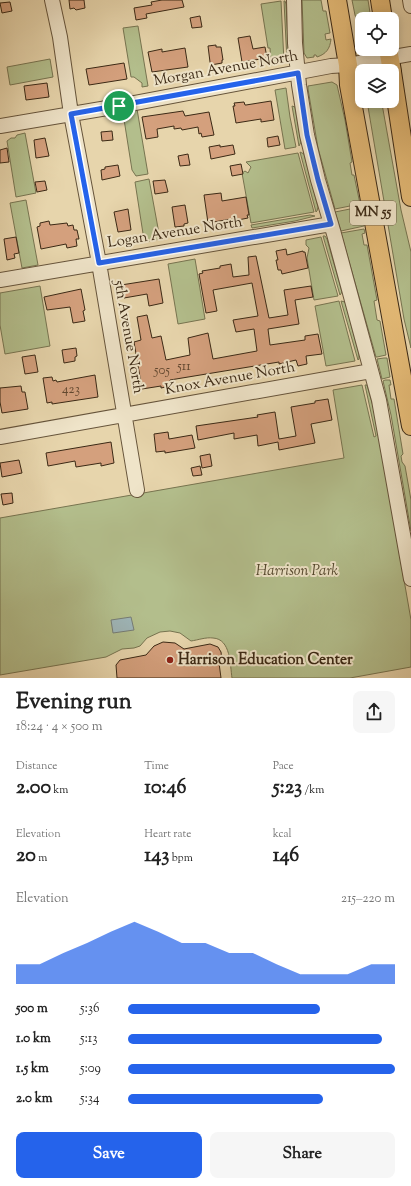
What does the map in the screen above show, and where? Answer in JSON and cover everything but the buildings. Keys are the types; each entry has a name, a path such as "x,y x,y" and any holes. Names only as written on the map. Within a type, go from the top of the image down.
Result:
{"main road":[{"name":"MN 55","path":"337,0 348,65 349,85 411,426"},
{"path":"380,0 382,12"},
{"name":"MN 55","path":"390,62 411,197"}],"street":[{"name":"5th Avenue North","path":"52,0 60,37 71,114 99,263 137,490"},
{"path":"294,0 295,43 307,135 379,400 411,579"},
{"path":"410,0 411,6"},
{"name":"Morgan Avenue North","path":"0,126 331,66 390,62 411,54"},
{"name":"Logan Avenue North","path":"0,280 331,224"},
{"name":"Knox Avenue North","path":"0,437 371,372"}],"green space":[{"path":"302,0 321,0 323,11 326,11 330,33 325,34 326,40 331,39 327,51 317,57 314,55 314,57 307,58 304,53"},
{"path":"352,0 368,0 370,12 355,12 355,15"},
{"path":"281,1 284,62 271,65 270,48 268,48 261,4"},
{"path":"284,1 286,4 288,62 287,62"},
{"path":"138,26 148,86 142,87 142,83 134,77 131,77 123,28"},
{"path":"50,59 53,77 10,85 7,67"},
{"path":"332,82 337,85 352,162 350,163 352,175 354,175 360,204 335,209 318,148 308,89 308,86"},
{"path":"286,88 296,147 285,149 275,90"},
{"path":"292,106 295,107 301,142 299,146"},
{"path":"368,108 383,108 401,210 411,252 411,348 404,319"},
{"path":"137,109 148,174 136,176 132,170 123,113"},
{"path":"25,133 36,193 16,197 7,141 11,138 15,138 17,135"},
{"path":"300,152 304,154 318,207 316,212"},
{"path":"298,153 314,212 251,223 242,173 245,171 248,173 251,167 246,162"},
{"path":"149,179 160,239 147,242 144,240 135,182"},
{"path":"26,200 38,265 22,268 10,203"},
{"path":"360,207 364,226 341,231 335,212"},
{"path":"310,215 315,216 252,228 251,225"},
{"path":"364,229 365,233 362,234 364,245 367,245 377,300 374,301 377,320 380,321 386,355 377,357 341,233"},
{"path":"323,236 327,239 342,292 340,295"},
{"path":"321,237 338,296 314,300 307,258 309,248 306,245 306,240"},
{"path":"195,259 205,319 178,324 168,264"},
{"path":"40,286 50,346 5,354 0,325 0,293"},
{"path":"339,301 355,361 326,366 315,306"},
{"path":"341,301 345,302 359,354 358,360"},
{"path":"387,358 390,377 382,379 377,359"},
{"path":"390,380 391,385 389,385 391,399 394,399 403,454 401,456 402,462 405,466 411,500 411,531 391,415 383,381"},
{"name":"Harrison Park","path":"362,385 374,437 376,436 365,385 367,385 375,413 411,620 411,667 350,678 232,678 230,660 226,648 219,639 208,638 191,641 180,633 170,631 160,632 147,638 140,646 122,649 106,657 0,675 0,518 344,458 333,390"}],"water":[{"path":"131,617 134,630 113,633 111,620"}],"place":[{"name":"Harrison Education Center","path":"170,660"}],"route":[{"path":"298,73 307,135 331,224 99,263 74,123 71,114 119,106 298,73"}]}
